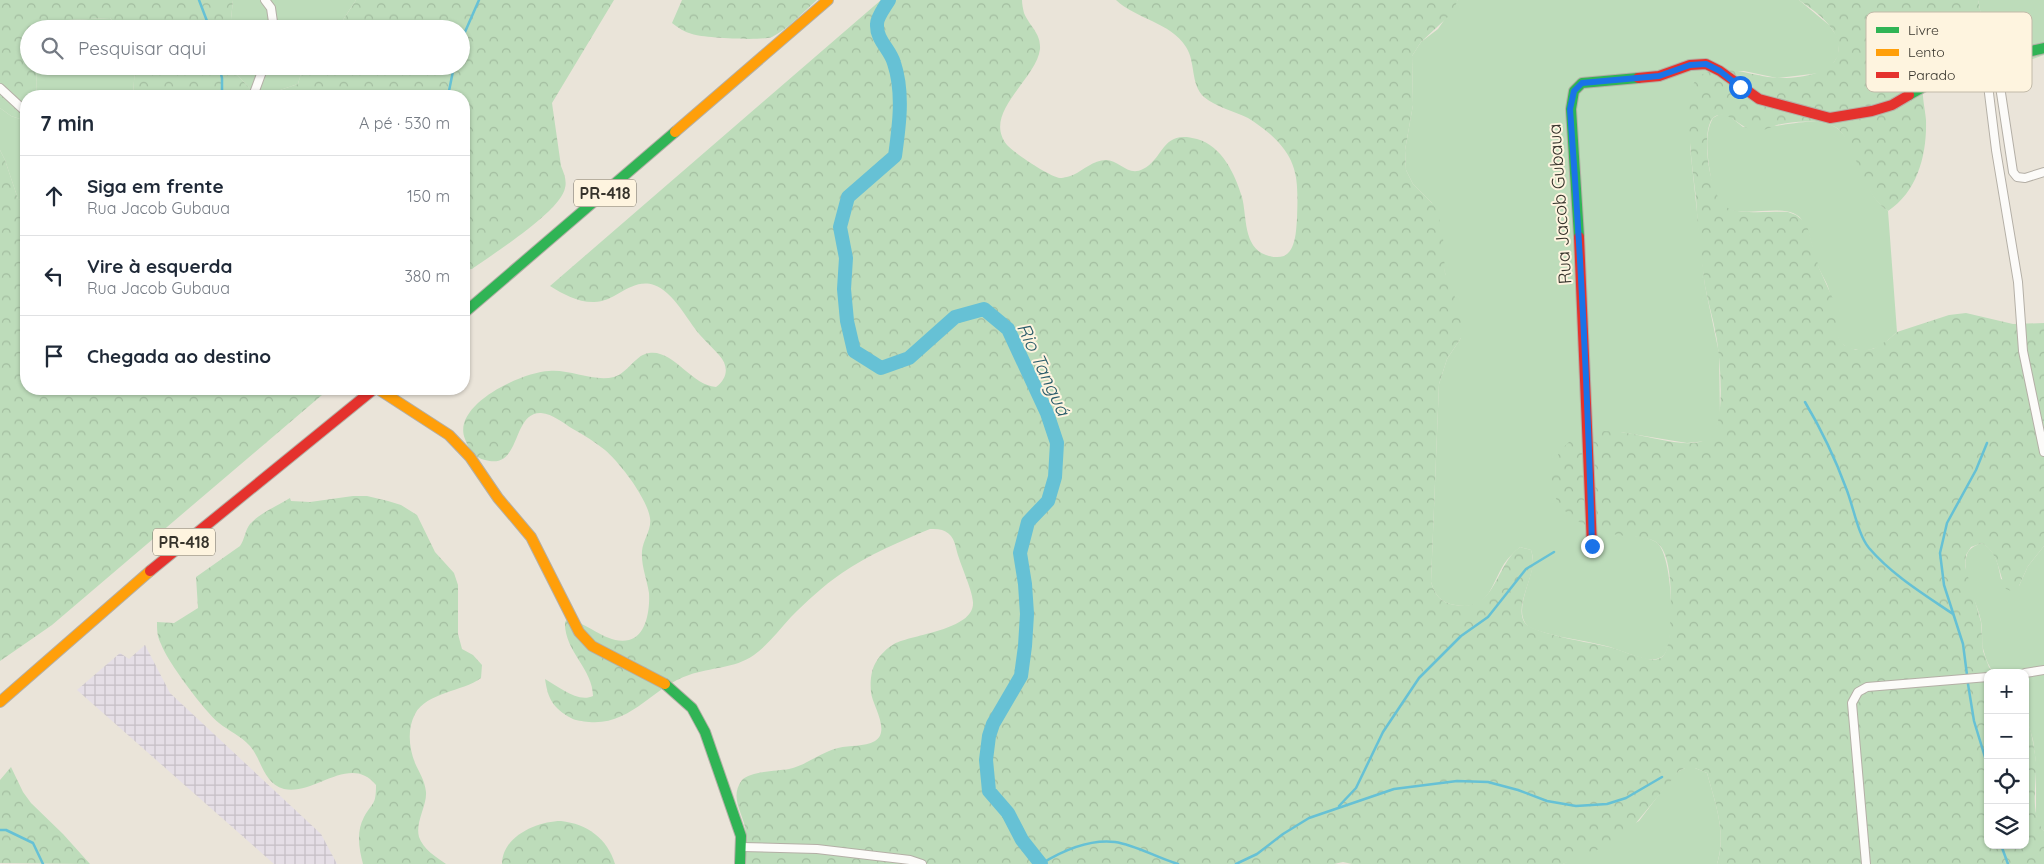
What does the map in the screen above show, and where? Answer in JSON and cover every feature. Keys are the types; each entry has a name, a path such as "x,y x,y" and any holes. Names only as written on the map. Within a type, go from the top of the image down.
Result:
{"main road":[{"name":"PR-418","path":"470,309 828,0"},
{"name":"Rua Jacob Gubaua","path":"1592,546 1579,224 1570,109 1574,91 1582,83 1659,76 1690,65 1706,64 1720,71 1759,99 1830,118 1872,111 1892,105 1914,92"},
{"name":"PR-418","path":"0,702 175,548 366,395"},
{"path":"389,395 449,435 470,457 498,498 531,538 579,632 592,646 668,686 692,708 705,732 741,836 740,864"}],"street":[{"path":"265,0 271,8 273,20"},
{"path":"255,90 261,75"},
{"path":"0,88 20,106"},
{"path":"1988,92 2018,282 2024,351 2044,452"},
{"path":"1998,92 2013,172 2017,177 2025,178 2044,172"},
{"path":"2029,672 2044,670"},
{"path":"1866,864 1852,703 1858,692 1867,688 1984,677"},
{"path":"742,847 817,849 910,860 922,864"}],"shaded area":[{"path":"145,645 170,693 321,834 337,864 274,864 77,690 120,653 129,659"}],"green space":[{"path":"0,0 233,0 231,20 112,20 110,18 20,20 20,75 37,75 36,90 20,90 20,119 11,116 0,108"},
{"path":"233,0 356,0 343,20 231,20"},
{"path":"356,0 614,0 552,103 561,166 566,185 561,197 552,208 525,232 470,269 470,90 280,90 298,84 300,75 470,75 470,20 343,20"},
{"path":"682,0 817,0 778,34 766,38 745,39 698,35 679,28 672,23"},
{"path":"881,0 1022,0 1024,13 1037,34 1040,49 1037,60 1030,72 1005,108 1001,121 1001,133 1007,145 1048,174 1060,178 1073,175 1101,160 1111,161 1128,170 1138,171 1150,164 1170,141 1185,137 1197,139 1214,148 1220,154 1236,179 1242,197 1247,230 1253,245 1266,255 1273,257 1284,256 1291,249 1295,240 1297,206 1297,183 1292,163 1287,153 1270,134 1254,122 1243,115 1214,104 1204,97 1197,86 1189,53 1179,39 1162,26 1133,12 1116,0 1458,0 1451,14 1421,42 1412,56 1413,105 1405,150 1406,170 1413,184 1432,203 1438,212 1443,237 1445,273 1462,314 1464,326 1461,338 1447,359 1439,384 1431,582 1434,591 1442,600 1450,604 1469,605 1479,602 1494,586 1511,555 1520,547 1531,550 1532,569 1522,610 1522,617 1525,623 1540,631 1564,638 1609,647 1654,660 1659,659 1666,652 1669,640 1671,600 1669,572 1665,554 1661,547 1656,542 1648,539 1596,530 1575,519 1558,503 1554,493 1552,475 1561,450 1569,442 1585,434 1603,431 1622,432 1680,443 1696,443 1709,438 1715,431 1720,406 1720,373 1718,345 1705,286 1699,242 1689,110 1693,84 1707,72 1719,70 1733,70 1768,77 1787,78 1809,75 1828,67 1835,61 1838,53 1836,36 1820,16 1799,0 1978,0 1980,12 1866,12 1866,92 1923,92 1926,133 1919,171 1907,193 1888,211 1875,198 1865,182 1843,134 1831,125 1799,122 1777,125 1759,131 1747,128 1725,115 1719,115 1714,117 1710,124 1707,135 1707,149 1716,193 1722,203 1728,208 1749,212 1788,212 1804,221 1819,268 1833,299 1839,338 1844,345 1856,350 1873,349 1897,332 1949,315 1966,313 2013,324 2044,323 2044,546 2028,566 2019,586 2014,592 2006,589 1995,557 1988,547 1982,543 1971,547 1966,555 1965,566 1981,622 1983,651 1991,669 1984,669 1984,849 2029,849 2029,725 2036,762 2035,807 2039,824 2044,831 2044,864 1717,864 1721,841 1719,818 1707,773 1695,768 1685,768 1679,771 1626,835 1616,842 1563,864 1352,864 1343,862 1334,864 744,864 746,834 737,800 738,787 742,780 757,773 796,767 838,748 875,741 881,731 871,692 871,680 876,662 894,644 941,630 964,619 971,611 973,602 968,583 953,539 948,532 940,529 930,529 863,560 842,573 815,594 764,647 746,660 697,672 676,680 630,712 604,722 577,720 565,714 552,702 545,679 575,696 587,698 593,696 592,686 584,668 569,642 565,622 568,619 576,621 606,637 621,641 635,637 644,627 648,613 649,593 643,567 642,551 649,530 650,518 648,510 632,481 605,450 554,417 541,413 531,415 525,421 511,450 505,457 497,461 481,459 468,446 463,426 468,414 478,403 492,393 523,377 537,373 557,371 598,378 614,377 623,372 644,354 649,353 658,353 666,356 698,380 716,387 723,380 726,368 717,352 700,335 674,300 654,285 638,284 609,299 593,302 565,295 550,286"},
{"path":"1458,0 1799,0 1829,25 1839,43 1838,56 1831,67 1820,73 1777,78 1744,71 1711,72 1690,101 1690,147 1705,286 1719,353 1720,416 1715,434 1707,441 1687,443 1620,432 1615,534 1642,537 1656,542 1662,549 1669,579 1671,598 1670,634 1668,647 1664,655 1658,659 1646,659 1610,647 1535,630 1528,626 1523,618 1522,610 1532,568 1531,550 1520,547 1513,553 1504,564 1487,595 1482,601 1475,604 1466,606 1455,605 1442,600 1434,591 1431,582 1439,384 1447,359 1461,338 1445,273 1432,203 1413,184 1406,170 1405,150 1413,105 1412,56 1421,42 1438,29"},
{"path":"1978,0 2044,0 2044,55 2032,59 2032,12 1980,12"},
{"path":"110,18 112,20 68,20"},
{"path":"37,75 134,75 133,90 36,90"},
{"path":"134,75 237,75 251,90 133,90"},
{"path":"237,75 300,75 298,84 280,90 251,90"},
{"path":"0,108 11,116 20,119 20,199 18,199 0,150"},
{"path":"1720,114 1728,115 1743,127 1815,122 1831,125 1842,132 1856,156 1872,194 1888,211 1897,332 1882,344 1876,348 1863,350 1849,348 1841,343 1835,328 1828,287 1818,266 1804,223 1797,215 1776,211 1738,211 1727,208 1719,202 1712,185 1707,141 1710,123 1713,118"},
{"path":"0,150 18,199 20,199 20,395 322,395 52,625 0,661"},
{"path":"367,496 388,501 401,505 417,515 435,552 454,573 458,585 458,634 462,649 473,655 482,665 481,678 428,701 415,714 412,720 411,751 426,792 418,831 419,837 434,856 446,864 363,864 359,846 359,835 361,823 375,800 376,785 366,776 355,773 343,774 296,790 277,786 267,776 250,746 219,723 196,698 178,674 158,636 157,622 174,623 198,608 196,577 240,546 248,526 259,516 290,498 291,501 310,502"},
{"path":"1982,543 1987,546 1997,563 2001,579 2019,586 2028,566 2044,546 2044,831 2038,824 2036,815 2036,763 2029,726 2029,669 1992,669 1987,661 1983,649 1982,625 1970,590 1965,566 1968,552 1974,546"},
{"path":"11,767 23,792 31,803 90,864 0,863 0,780"},
{"path":"1685,768 1695,768 1707,773 1719,818 1721,841 1717,864 1563,864 1639,821 1670,780"},
{"path":"561,821 579,825 595,834 607,847 615,864 502,864 508,845 523,832 542,824"}],"waterway":[{"path":"199,0 207,20"},
{"path":"470,20 479,0"},
{"name":"Rio Tanguá","path":"889,0 878,18 877,30 892,58 897,74 900,98 897,145 895,156 848,197 840,227 846,258 844,289 847,321 854,351 881,368 909,358 955,317 984,309 1008,329 1047,413 1057,443 1055,477 1048,501 1028,522 1020,553 1027,614 1021,676 993,724 989,736 986,760 989,791 1008,813 1022,840 1041,864"},
{"path":"221,75 222,90"},
{"path":"449,90 452,75"},
{"path":"1805,402 1822,433 1842,477 1862,536 1869,548 1898,576 1953,614"},
{"path":"1967,675 1963,644 1944,585 1940,553 1947,523 1976,470 1987,443"},
{"path":"1339,806 1356,788 1383,732 1419,678 1461,636 1488,617 1526,569 1554,552"},
{"path":"1968,684 1974,721 1986,759"},
{"path":"1236,864 1257,854 1283,834 1309,818 1394,789 1457,781 1488,782 1518,790 1547,801 1576,806 1607,804 1626,798 1662,777"},
{"path":"0,830 6,830 33,843 43,864"},
{"path":"1041,864 1076,847 1095,842 1115,842 1131,846 1178,864"},
{"path":"2002,849 2008,864"}],"traffic: fast":[{"path":"2032,51 2044,48"},
{"path":"1579,237 1571,109 1574,91 1582,83 1638,78"},
{"path":"1909,95 1914,92"},
{"path":"470,308 675,132"},
{"path":"665,684 692,708 705,732 741,836 740,864"}],"traffic: slow":[{"path":"675,132 828,0"},
{"path":"387,395 449,435 470,457 498,498 531,537 579,632 592,646 665,684"},
{"path":"0,702 150,571"}],"traffic: jam":[{"path":"1638,78 1659,76 1690,65 1706,64 1720,71 1759,99 1830,118 1872,111 1892,105 1909,95"},
{"path":"1579,237 1592,546"},
{"path":"150,571 367,395"}],"route":[{"path":"1592,546 1588,400 1579,224 1570,109 1574,91 1582,83 1659,76 1690,65 1706,64 1720,71 1740,87"}]}
